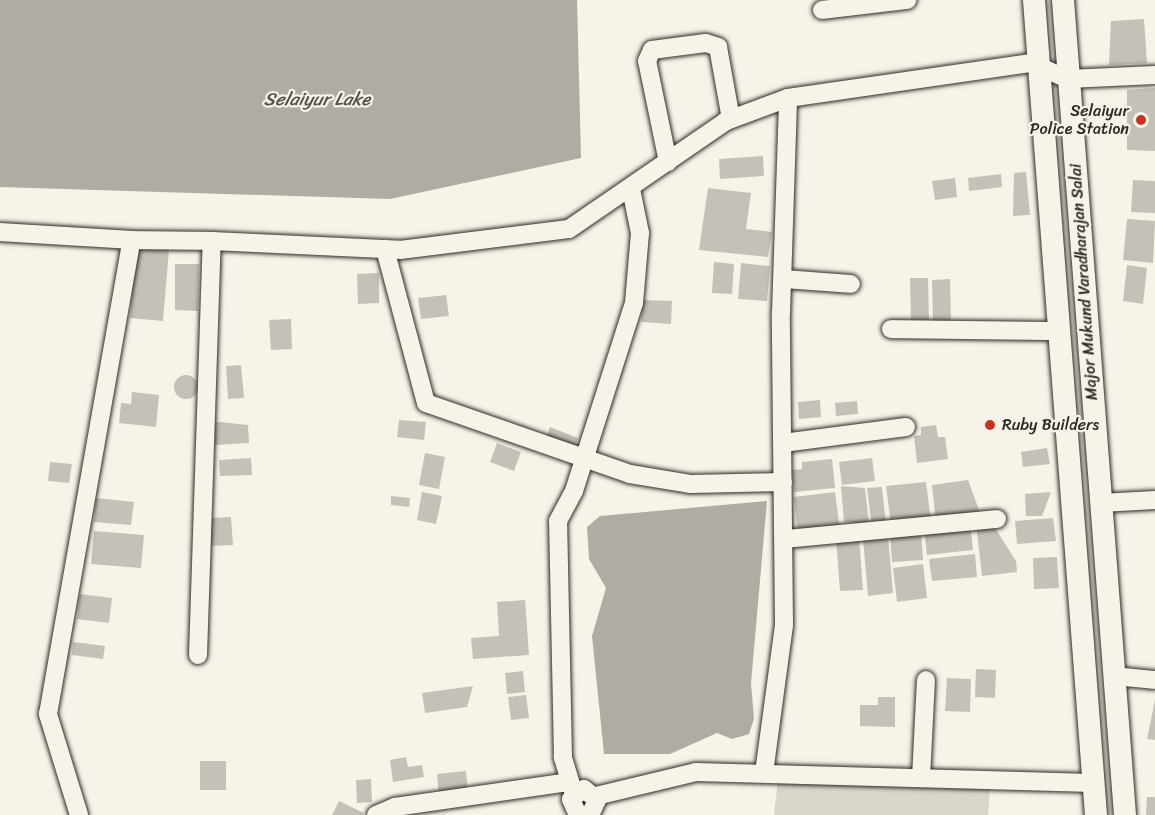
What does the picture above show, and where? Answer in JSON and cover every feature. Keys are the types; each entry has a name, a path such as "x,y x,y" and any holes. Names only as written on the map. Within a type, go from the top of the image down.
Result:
{"main road":[{"name":"Major Mukund Varadharajan Salai","path":"1034,0 1096,815"},
{"name":"Major Mukund Varadharajan Salai","path":"1063,0 1125,815"}],"street":[{"path":"822,10 907,0"},
{"path":"578,815 570,804 558,521 585,459 634,303 647,177 647,61 651,50 706,43 718,47 731,119"},
{"path":"0,232 132,240 212,241 385,249 569,229 731,119 788,98 1039,65 1068,79 1155,75"},
{"path":"764,773 784,625 783,352 780,313 788,98"},
{"path":"79,815 48,714 132,240"},
{"path":"198,655 212,241"},
{"path":"385,249 426,403 585,459 691,484 783,482"},
{"path":"783,279 851,284"},
{"path":"891,329 1059,331"},
{"path":"783,443 906,426"},
{"path":"1101,503 1136,504 1155,500"},
{"path":"1136,504 1155,510"},
{"path":"785,539 997,519"},
{"path":"1114,676 1155,680"},
{"path":"921,778 926,680"},
{"path":"376,815 395,807 571,788 584,789 596,796 689,773 764,773 1093,783"},
{"path":"590,815 596,808 596,796"}],"shaded area":[{"path":"778,780 990,788 988,815 774,815"}],"water":[{"name":"Selaiyur Lake","path":"0,0 577,0 581,158 390,199 0,187"},
{"path":"767,501 751,683 754,719 749,734 732,739 717,733 670,754 604,754 592,636 606,588 589,559 587,527 600,516"}],"building":[{"path":"1144,19 1147,63 1109,65 1111,21"},
{"name":"Selaiyur Police Station","path":"1155,88 1155,151 1127,150 1127,90"},
{"path":"763,156 764,176 720,179 719,159"},
{"path":"1026,172 1030,215 1013,216 1014,173"},
{"path":"1001,174 1002,187 969,191 968,178"},
{"path":"955,178 957,197 935,200 932,181"},
{"path":"1133,180 1155,181 1155,213 1131,212"},
{"path":"708,188 751,193 746,229 772,232 768,257 699,250"},
{"path":"1127,219 1155,221 1153,263 1123,260"},
{"path":"136,247 169,250 163,321 130,318"},
{"path":"714,262 734,264 732,294 712,293"},
{"path":"741,263 770,266 767,301 738,299"},
{"path":"175,264 199,264 198,311 175,310"},
{"path":"1127,265 1147,268 1143,304 1123,301"},
{"path":"379,273 379,303 358,304 357,274"},
{"path":"910,278 928,278 929,320 911,320"},
{"path":"950,279 951,321 933,322 932,280"},
{"path":"446,295 449,316 421,319 418,298"},
{"path":"642,300 672,301 671,324 641,322"},
{"path":"291,319 292,349 271,350 269,320"},
{"path":"241,365 244,398 228,399 226,366"},
{"path":"186,375 194,379 198,387 194,395 186,399 178,395 174,387 178,379"},
{"path":"132,392 159,395 156,427 119,423 121,403 131,404"},
{"path":"820,400 821,417 799,419 798,402"},
{"path":"857,401 858,414 836,416 835,403"},
{"path":"399,420 426,422 424,440 397,437"},
{"path":"212,423 248,425 249,443 214,445"},
{"path":"936,425 938,437 945,437 948,459 917,463 914,436 921,435 921,427"},
{"path":"550,427 578,438 573,450 546,439"},
{"path":"497,443 521,452 514,471 490,462"},
{"path":"1047,448 1050,464 1023,467 1021,452"},
{"path":"425,453 445,457 439,489 419,485"},
{"path":"251,458 252,475 220,476 219,460"},
{"path":"872,458 875,481 842,485 839,462"},
{"path":"832,459 835,488 794,492 792,470 802,469 802,462"},
{"path":"50,462 72,464 69,483 48,481"},
{"path":"968,480 982,518 936,523 932,485"},
{"path":"926,482 931,521 891,525 886,486"},
{"path":"841,486 865,488 869,524 844,522"},
{"path":"882,487 886,525 872,527 867,488"},
{"path":"422,492 442,496 436,524 417,520"},
{"path":"835,492 840,530 798,535 794,497"},
{"path":"1051,492 1042,516 1026,516 1025,494"},
{"path":"391,496 410,498 409,507 391,505"},
{"path":"96,498 134,502 131,525 94,522"},
{"path":"231,517 233,545 211,546 209,518"},
{"path":"1053,518 1056,541 1017,544 1015,521"},
{"path":"970,523 973,550 927,555 924,528"},
{"path":"992,523 1016,561 1017,572 982,576 976,524"},
{"path":"94,531 144,535 141,568 91,564"},
{"path":"921,531 923,560 892,562 890,534"},
{"path":"888,536 893,593 868,596 863,539"},
{"path":"859,537 863,590 840,591 836,539"},
{"path":"975,554 977,577 932,581 929,559"},
{"path":"1057,557 1059,588 1034,589 1033,558"},
{"path":"923,564 927,598 897,602 893,568"},
{"path":"80,594 112,598 109,623 77,619"},
{"path":"525,600 529,655 473,659 471,638 499,636 497,602"},
{"path":"73,642 105,646 103,659 72,655"},
{"path":"976,669 996,670 995,698 975,697"},
{"path":"523,671 525,692 507,694 505,673"},
{"path":"947,678 971,679 970,712 945,711"},
{"path":"473,686 467,707 425,713 422,693"},
{"path":"526,695 529,718 511,720 508,697"},
{"path":"878,697 895,697 895,727 860,726 860,705 878,705"},
{"path":"1155,700 1155,740 1147,739"},
{"path":"406,757 408,767 422,765 424,777 393,782 390,760"},
{"path":"200,761 226,761 226,790 200,790"},
{"path":"466,771 468,792 439,795 437,774"},
{"path":"371,779 372,802 357,803 356,780"},
{"path":"1147,797 1155,797 1155,815 1146,815"},
{"path":"339,801 364,813 363,815 332,815"}],"place":[{"name":"Selaiyur Police Station","path":"1141,120"},
{"name":"Ruby Builders","path":"990,425"}]}
